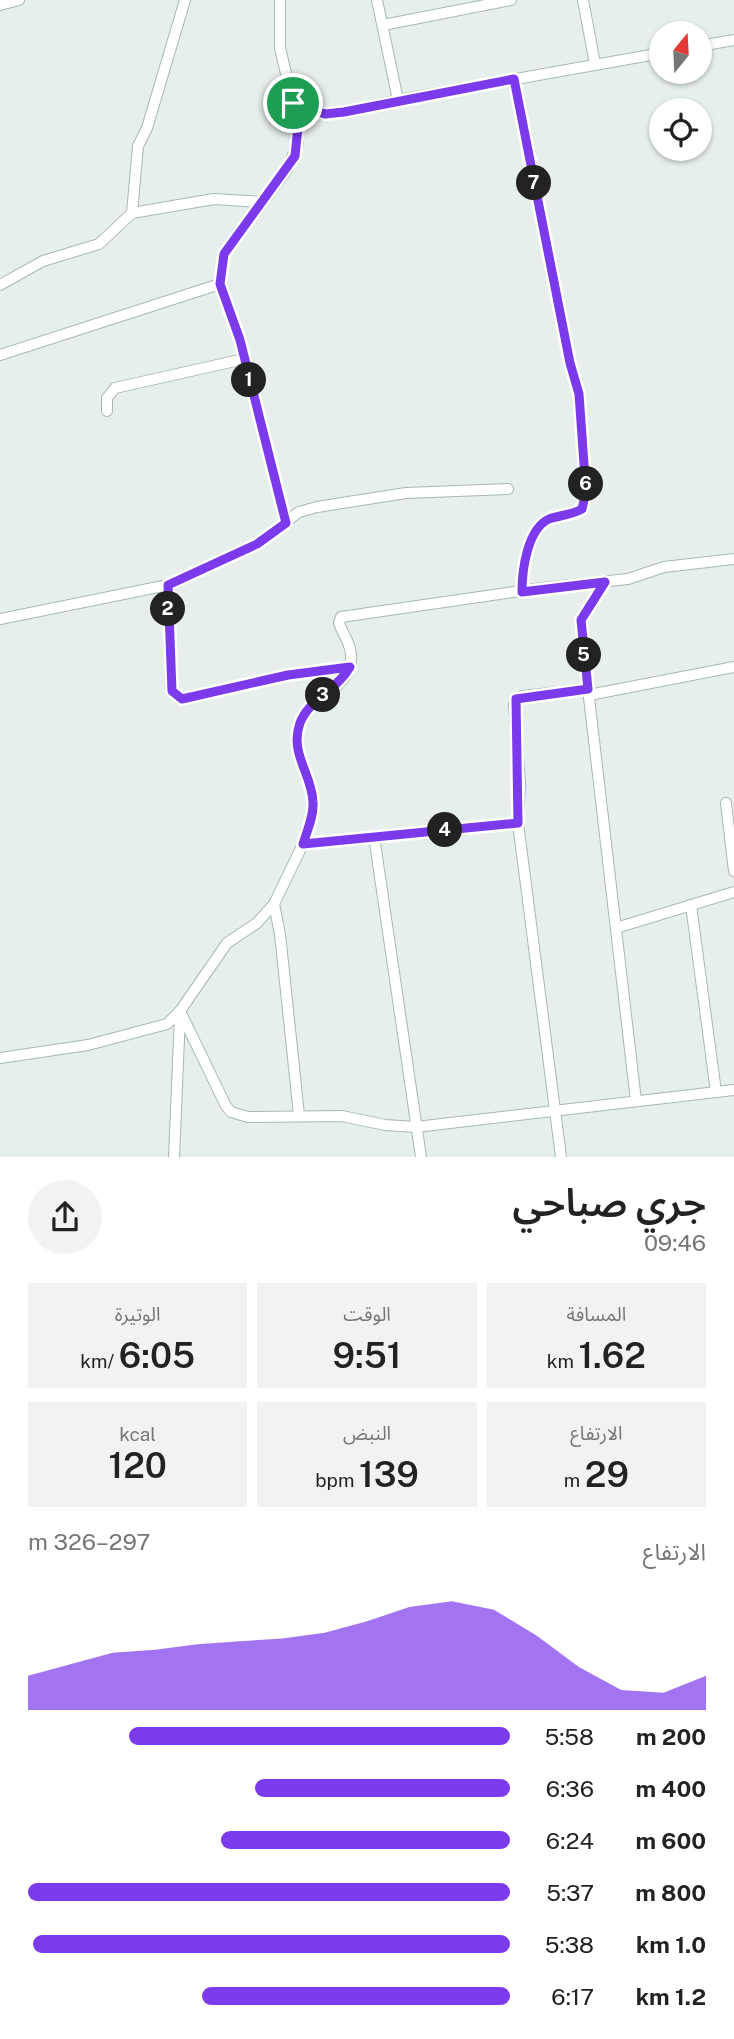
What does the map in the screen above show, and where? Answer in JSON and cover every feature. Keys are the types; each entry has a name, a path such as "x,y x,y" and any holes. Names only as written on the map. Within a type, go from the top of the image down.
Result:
{"street":[{"path":"0,5 19,0"},
{"path":"132,213 138,146 147,128 185,0"},
{"path":"280,0 280,48 298,127 295,156 224,254 220,284 244,359 286,523"},
{"path":"377,0 398,100"},
{"path":"383,25 511,0"},
{"path":"583,0 595,64"},
{"path":"712,44 734,40"},
{"path":"293,103 325,114 649,55"},
{"path":"514,79 570,363 578,384 586,492 582,509 545,521 541,525 525,556 522,592"},
{"path":"0,285 43,261 99,244 132,213 214,199 262,202"},
{"path":"0,355 220,284"},
{"path":"107,411 107,398 115,388 244,359"},
{"path":"0,618 168,585 257,544 308,510 406,493 508,489"},
{"path":"0,1058 125,1037 167,1024 180,1011 227,943 257,923 274,904 303,844 313,800 297,750 300,724 307,710 342,681 350,667 349,643 340,623 346,615 635,578 664,567 734,559"},
{"path":"605,582 581,620 636,1101"},
{"path":"168,585 172,691 175,696 182,699 288,675 350,667"},
{"path":"561,1157 518,823 516,699 664,683 734,667"},
{"path":"726,803 734,871"},
{"path":"303,844 518,823"},
{"path":"374,836 421,1157"},
{"path":"616,928 734,892"},
{"path":"274,904 280,934 299,1115"},
{"path":"691,905 716,1092"},
{"path":"180,1011 231,1112 261,1119 299,1115 342,1116 416,1127 734,1090"},
{"path":"174,1157 180,1011"}],"route":[{"path":"514,79 570,363 578,384 586,492 582,509 545,521 541,525 525,556 522,592 605,582 584,611 581,620 580,635 588,689 522,696 516,699 514,704 520,783 518,823 303,844 313,810 313,800 297,750 296,738 307,710 342,681 350,667 288,675 182,699 172,691 168,585 257,544 286,523 266,455 240,340 220,284 220,265 224,254 295,156 298,127 293,103 325,114 344,112 514,79"}]}
